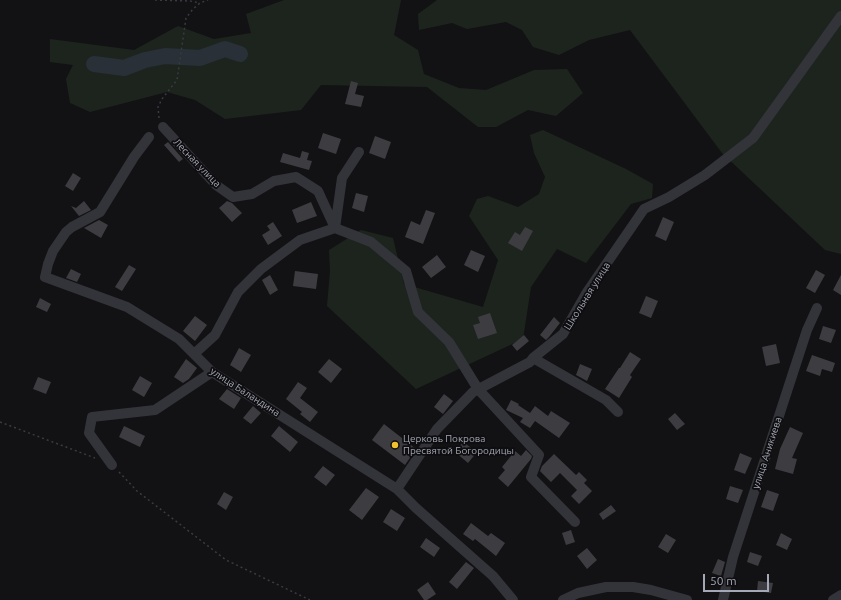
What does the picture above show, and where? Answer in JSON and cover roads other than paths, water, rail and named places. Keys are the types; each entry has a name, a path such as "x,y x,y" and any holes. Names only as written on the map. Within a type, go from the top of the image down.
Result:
{"street":[{"name":"Школьная улица","path":"397,489 437,429 473,392 530,362 563,334 587,292 644,209 670,197 705,175 753,138 841,16"},
{"name":"Лесная улица","path":"163,127 216,185 233,197 252,194 274,181 296,177 318,190 335,228"},
{"name":"улица Баландина","path":"150,137 134,157 100,212 72,227 66,232 53,251 45,277 127,307 179,339 212,372 397,489 416,508 493,576 513,600"},
{"path":"335,228 342,178 359,152"},
{"path":"194,354 216,335 238,292 261,269 300,240 335,228 371,242 406,271 418,312 449,342 478,389 539,455 531,477 575,522"},
{"name":"улица Аникиева","path":"723,600 733,557 806,330 817,308"},
{"path":"533,358 606,400 618,412"},
{"path":"112,465 89,433 92,417 155,410 212,372"},
{"path":"563,600 578,593 606,587 633,587 651,590 687,600"},
{"path":"833,600 841,595"}],"waterway":[{"path":"94,64 124,68 145,60 165,56 200,58 225,49 240,54"}],"place":[{"name":"Церковь Покрова Пресвятой Богородицы","path":"395,445"}]}
